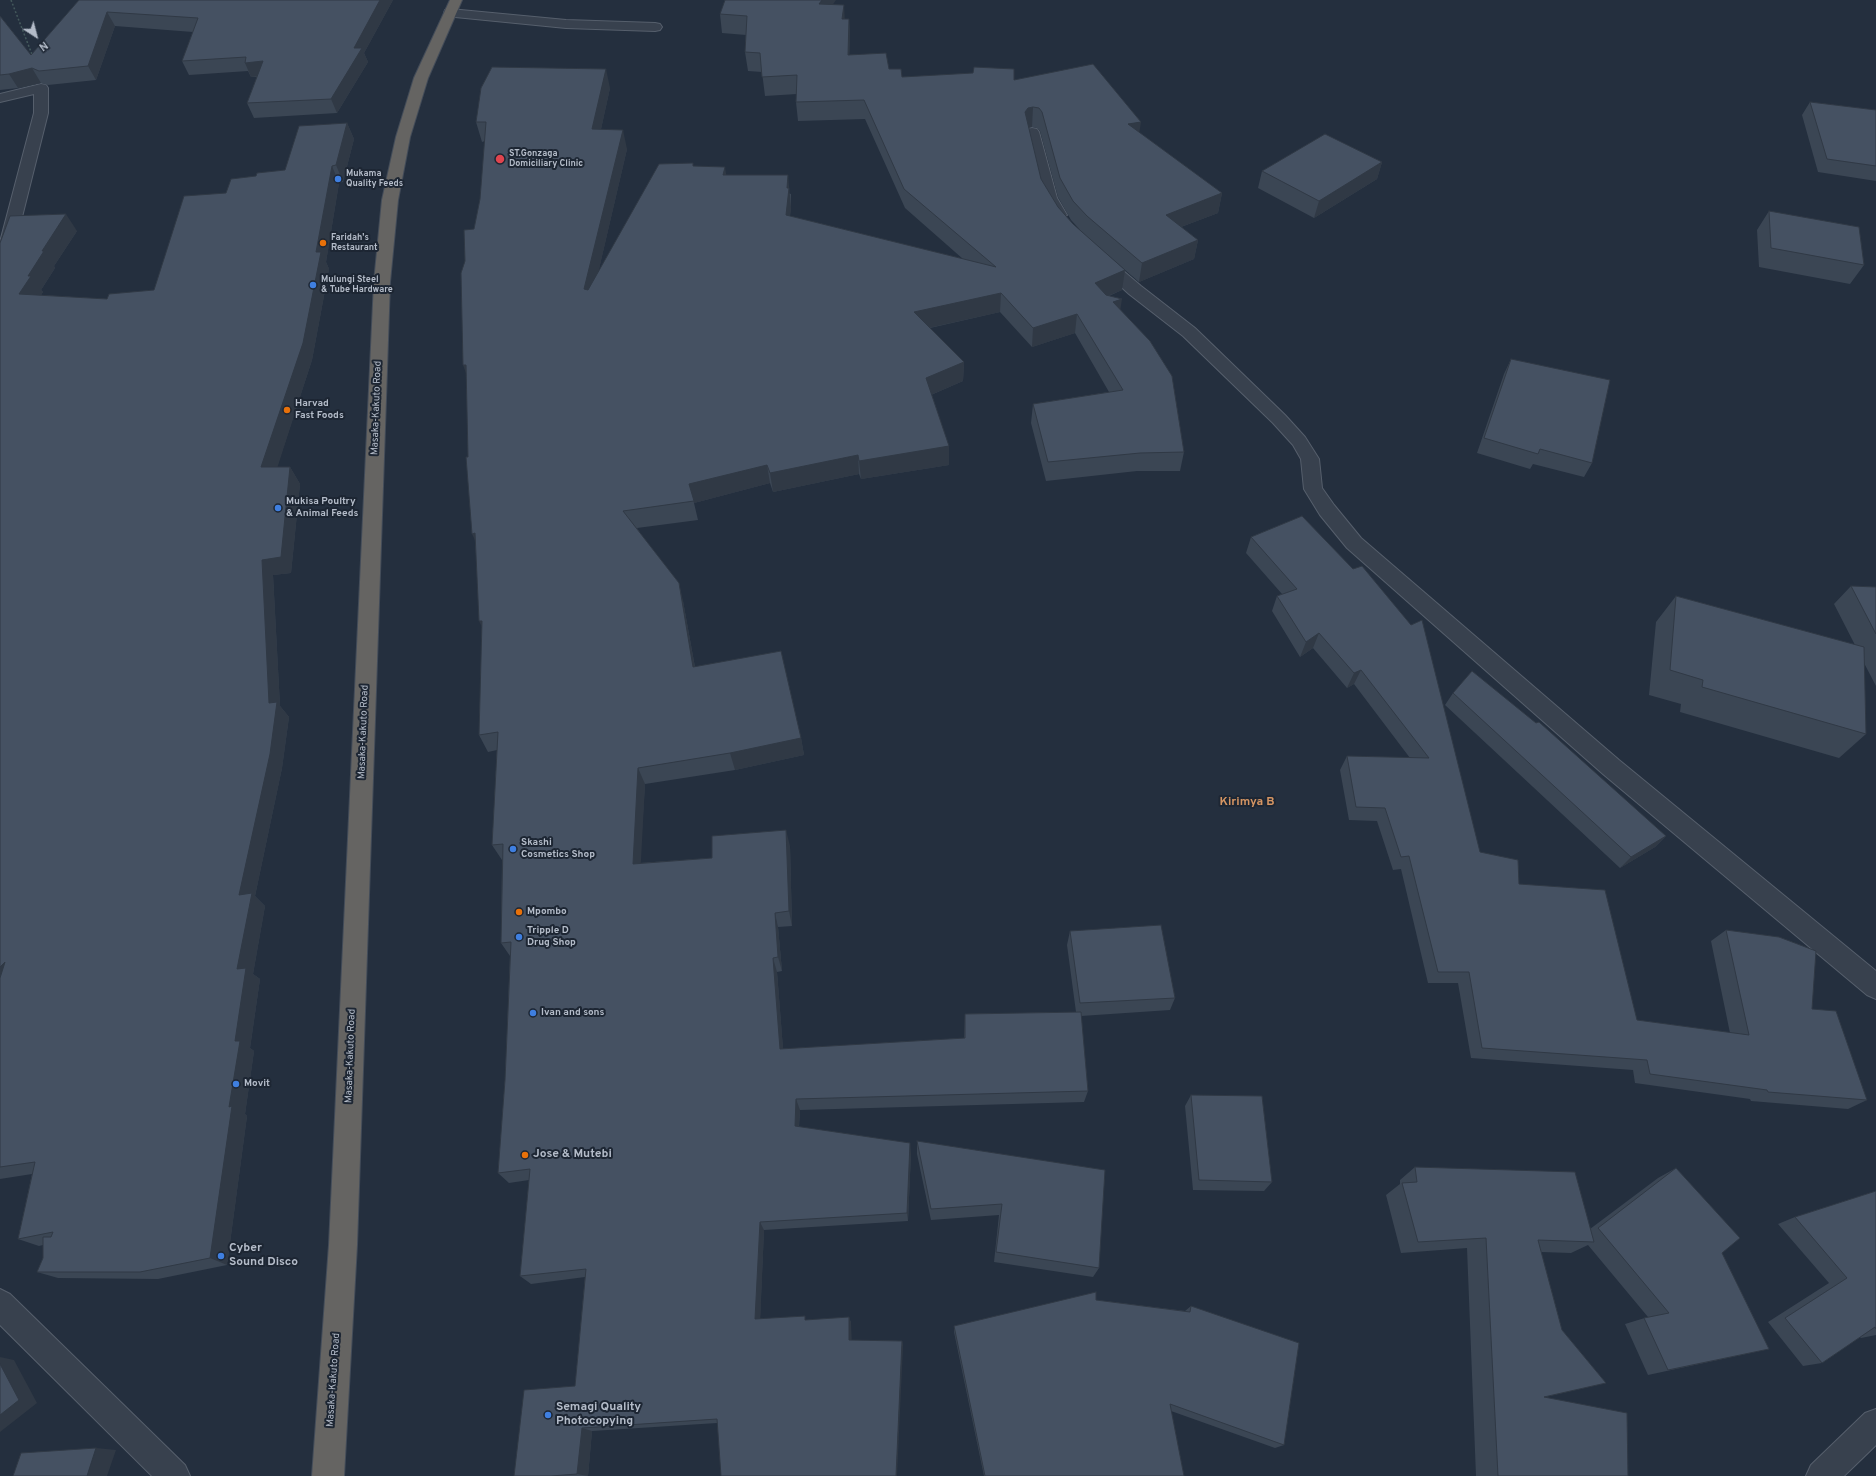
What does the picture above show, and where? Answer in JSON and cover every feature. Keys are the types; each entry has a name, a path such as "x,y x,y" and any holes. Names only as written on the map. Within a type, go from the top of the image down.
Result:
{"highway":[{"name":"Masaka-Kakuto Road","path":"328,1476 343,1237 382,282 390,200 403,137 421,78 453,7"}],"street":[{"path":"453,7 566,24 655,27"},
{"path":"0,98 41,88 41,113 4,257 0,263"},
{"path":"1032,132 1049,198 1069,228"},
{"path":"1089,249 1135,290 1189,332 1279,418 1299,441 1310,459 1313,489 1327,510 1354,543 1611,767 1876,987"},
{"path":"0,1304 174,1476"},
{"path":"1822,1476 1876,1424"}],"path":[{"path":"11,0 40,77 41,88"}],"building":[{"path":"79,0 380,0 354,48 362,48 331,99 247,103 263,61 245,63 246,57 182,61 198,18 107,12 88,66 39,71 32,68 0,75 0,16 31,55"},
{"path":"725,0 822,0 819,4 844,5 842,19 849,19 848,55 886,53 889,69 901,69 902,77 973,73 974,67 1014,69 1014,80 1093,64 1141,122 1128,124 1222,193 1166,215 1198,240 1142,263 1087,216 1073,201 1060,178 1042,112 1039,108 1033,107 1028,108 1025,112 1041,179 1058,207 1073,224 1125,270 1095,283 1106,295 1122,299 1113,302 1150,341 1172,376 1184,452 1140,453 1048,462 1033,404 1123,390 1077,314 1033,328 1001,293 914,312 964,362 926,378 949,446 859,461 858,455 770,473 767,465 689,484 694,501 623,511 679,583 693,667 781,651 801,738 730,753 638,768 633,864 712,858 712,836 786,830 789,911 775,913 778,957 773,958 780,1049 965,1038 965,1014 1081,1012 1088,1091 796,1099 795,1126 910,1143 907,1213 760,1222 755,1319 805,1316 805,1320 849,1317 849,1340 902,1341 896,1476 721,1476 717,1419 582,1428 577,1474 514,1476 524,1390 575,1386 586,1269 520,1276 530,1169 498,1173 505,1080 511,942 501,943 503,844 492,845 498,732 479,735 482,621 479,621 475,533 472,534 466,457 468,457 466,365 463,365 461,273 465,261 464,230 474,229 480,199 486,122 476,122 481,88 492,67 606,69 592,129 623,130 584,289 588,290 659,164 693,163 693,166 725,167 723,175 788,175 787,188 789,188 786,215 996,267 904,189 864,100 796,102 797,75 762,77 760,53 745,52 747,16 720,14"},
{"path":"1810,102 1876,110 1876,166 1827,159"},
{"path":"347,123 336,165 332,166 316,252 321,252 303,343 261,467 290,467 281,557 262,560 269,703 277,702 270,754 239,895 252,893 237,969 246,968 235,1041 240,1041 229,1107 232,1106 210,1258 140,1272 37,1272 43,1258 43,1237 51,1237 53,1232 18,1239 35,1162 0,1167 0,978 5,962 0,967 0,243 10,216 66,214 42,251 44,251 28,276 31,276 19,294 107,299 109,294 154,290 184,196 226,193 231,179 256,176 257,173 285,170 299,126"},
{"path":"1325,134 1382,162 1319,201 1262,171"},
{"path":"1769,211 1859,227 1864,265 1771,248"},
{"path":"1511,359 1610,380 1592,463 1540,449 1538,454 1484,438"},
{"path":"1302,516 1353,569 1362,566 1411,625 1422,620 1480,852 1518,860 1519,884 1605,890 1637,1020 1749,1035 1726,930 1779,937 1816,951 1812,1009 1836,1011 1867,1100 1768,1092 1767,1090 1650,1074 1647,1060 1482,1048 1469,972 1438,972 1409,856 1401,857 1385,808 1356,807 1347,756 1429,758 1361,670 1354,673 1319,633 1306,642 1277,596 1297,589 1251,537"},
{"path":"1851,586 1876,587 1876,634"},
{"path":"1676,596 1864,647 1866,734 1702,687 1703,680 1670,670"},
{"path":"1472,671 1536,723 1539,722 1666,836 1631,857 1453,693"},
{"path":"1161,925 1175,998 1080,1003 1070,931"},
{"path":"1191,1095 1262,1096 1272,1182 1199,1180"},
{"path":"917,1141 1105,1170 1099,1268 996,1252 1002,1204 931,1209"},
{"path":"1415,1167 1575,1172 1594,1242 1538,1240 1562,1330 1606,1383 1544,1397 1627,1413 1628,1476 1498,1476 1486,1238 1418,1242 1402,1183 1417,1182"},
{"path":"1676,1168 1740,1238 1722,1253 1769,1349 1668,1370 1644,1318 1669,1313 1598,1228"},
{"path":"1876,1191 1876,1329 1875,1327 1822,1363 1785,1318 1847,1278 1795,1217"},
{"path":"1096,1292 1096,1300 1190,1312 1191,1306 1299,1343 1284,1445 1170,1404 1184,1476 985,1476 954,1326"},
{"path":"0,1364 19,1400 0,1415"},
{"path":"96,1448 87,1476 13,1476 21,1453"}],"place":[{"name":"ST.Gonzaga Domiciliary Clinic","path":"500,159"},
{"name":"Mukama Quality Feeds","path":"338,179"},
{"name":"Faridah's Restaurant","path":"323,243"},
{"name":"Mulungi Steel & Tube Hardware","path":"313,285"},
{"name":"Harvad Fast Foods","path":"287,410"},
{"name":"Mukisa Poultry & Animal Feeds","path":"278,508"},
{"name":"Skashi Cosmetics Shop","path":"513,849"},
{"name":"Mpombo","path":"519,912"},
{"name":"Tripple D Drug Shop","path":"519,937"},
{"name":"Ivan and sons","path":"533,1013"},
{"name":"Movit","path":"236,1084"},
{"name":"Jose & Mutebi","path":"525,1155"},
{"name":"Cyber Sound Disco","path":"221,1256"},
{"name":"Semagi Quality Photocopying","path":"548,1415"}],"district":[{"name":"Kirimya B","path":"1247,803"}]}
